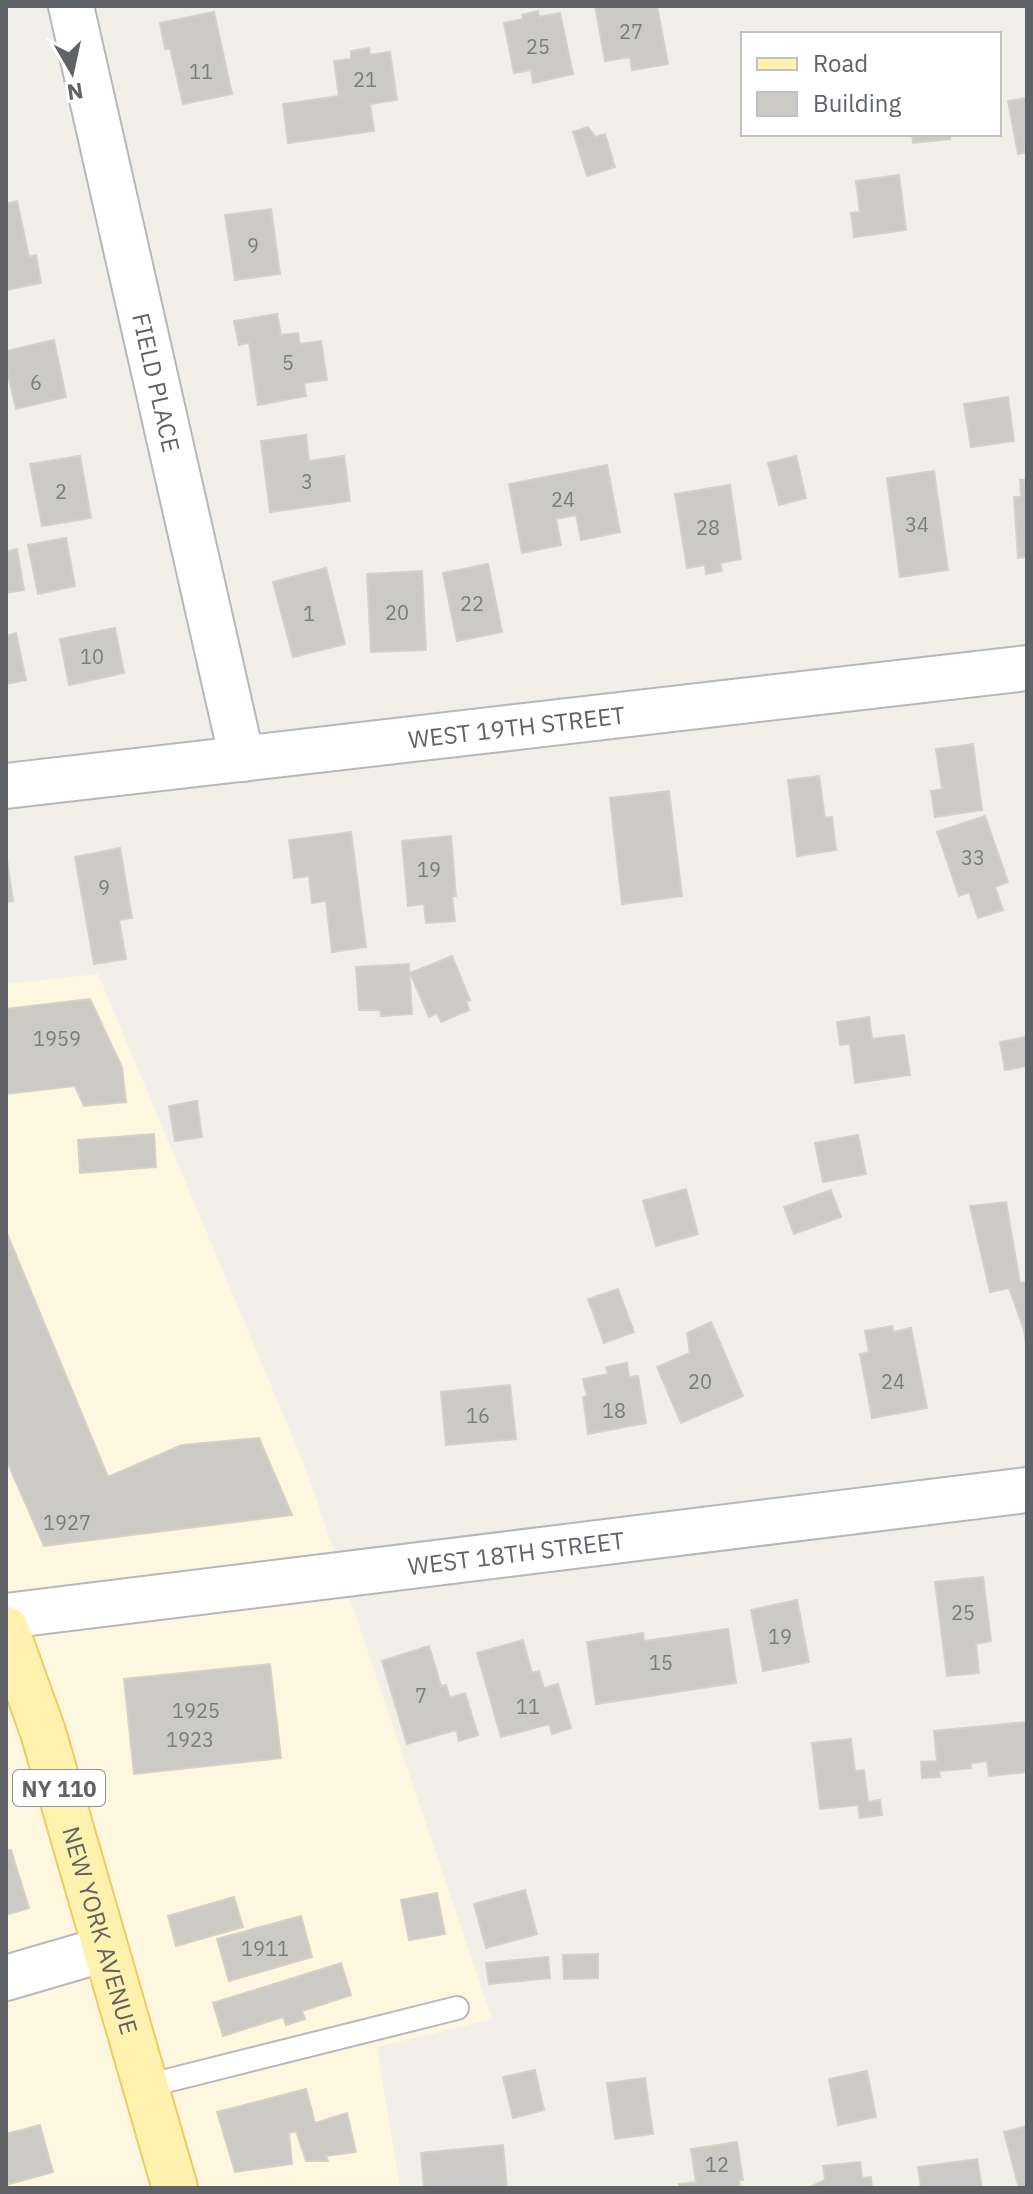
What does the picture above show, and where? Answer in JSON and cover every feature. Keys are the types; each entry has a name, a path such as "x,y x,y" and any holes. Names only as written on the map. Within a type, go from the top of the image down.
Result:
{"main road":[{"name":"NEW YORK AVENUE","path":"6,1629 43,1732 175,2188"}],"street":[{"name":"FIELD PLACE","path":"71,6 242,759"},
{"name":"WEST 19TH STREET","path":"6,786 1027,668"},
{"name":"WEST 18TH STREET","path":"6,1616 1027,1490"},
{"path":"6,1978 105,1949"}],"lane":[{"path":"146,2086 457,2008"}],"shaded area":[{"path":"98,974 306,1469 492,2019 377,2047 400,2188 6,2188 6,984"}],"building":[{"path":"595,6 657,6 668,64 632,70 630,57 605,61"},
{"path":"538,11 539,17 560,13 573,74 533,83 531,70 514,73 504,23 523,19 522,15"},
{"path":"214,12 232,94 183,104 170,48 165,49 160,23"},
{"path":"369,48 370,55 390,52 397,100 370,104 374,131 288,143 283,104 339,96 334,61 351,59 351,51"},
{"path":"1027,98 1027,152 1018,154 1008,101"},
{"path":"588,127 596,137 605,134 615,167 587,176 573,132"},
{"path":"912,136 950,136 950,139 913,143"},
{"path":"899,175 906,230 854,237 851,213 860,212 856,181"},
{"path":"17,201 29,257 36,255 41,283 6,290 6,204"},
{"path":"271,209 280,274 235,280 225,215"},
{"path":"277,314 281,335 298,333 300,344 321,341 327,380 304,383 306,396 258,405 249,343 239,345 234,321"},
{"path":"54,340 66,397 16,409 6,366 6,351"},
{"path":"1008,397 1014,441 971,447 964,404"},
{"path":"306,435 309,461 344,456 350,501 270,512 261,441"},
{"path":"80,456 91,518 42,526 30,464"},
{"path":"796,456 806,498 779,505 768,463"},
{"path":"607,465 620,532 581,540 576,515 556,519 561,545 522,553 509,484"},
{"path":"934,471 948,570 900,577 887,478"},
{"path":"1020,480 1027,480 1027,557 1018,558 1014,497 1021,497"},
{"path":"730,485 741,559 720,563 722,571 706,574 705,565 687,568 675,494"},
{"path":"66,538 75,586 38,594 28,545"},
{"path":"17,549 24,590 6,593 6,552"},
{"path":"488,564 502,632 457,641 443,573"},
{"path":"326,568 345,644 293,657 273,582"},
{"path":"422,571 426,650 371,652 367,574"},
{"path":"115,628 124,673 69,685 60,639"},
{"path":"16,633 26,680 6,684 6,636"},
{"path":"973,744 982,810 935,817 931,791 942,789 936,749"},
{"path":"819,776 825,818 832,817 836,850 797,856 788,780"},
{"path":"669,791 682,896 622,904 610,798"},
{"path":"985,816 1008,882 995,887 1003,910 978,918 969,892 959,896 937,832"},
{"path":"351,832 366,947 332,952 326,901 312,903 309,876 294,878 289,840"},
{"path":"451,836 455,921 426,923 424,904 408,906 402,841"},
{"path":"120,848 132,918 119,920 126,959 94,964 75,857"},
{"path":"6,853 13,901 6,902"},
{"path":"452,956 470,1000 466,1001 469,1010 441,1022 437,1013 429,1017 410,973"},
{"path":"409,964 412,1014 381,1016 380,1010 359,1010 356,967"},
{"path":"90,999 122,1067 126,1102 84,1106 75,1086 6,1094 6,1009"},
{"path":"869,1017 872,1039 904,1035 910,1075 855,1083 850,1044 840,1045 837,1022"},
{"path":"1026,1037 1027,1066 1005,1070 1000,1042"},
{"path":"197,1101 202,1137 175,1141 169,1106"},
{"path":"154,1134 156,1167 80,1173 78,1140"},
{"path":"858,1135 866,1174 823,1182 815,1143"},
{"path":"686,1189 698,1234 656,1246 643,1201"},
{"path":"831,1190 841,1217 794,1234 784,1207"},
{"path":"1006,1202 1020,1283 1027,1282 1027,1352 1024,1330 1009,1288 990,1292 970,1206"},
{"path":"6,1231 108,1477 182,1445 259,1438 292,1515 44,1546 6,1459"},
{"path":"618,1289 634,1332 604,1343 588,1299"},
{"path":"711,1322 743,1396 681,1423 657,1367 690,1353 687,1333"},
{"path":"892,1326 893,1332 911,1328 927,1408 872,1418 860,1354 869,1352 865,1331"},
{"path":"627,1363 629,1377 638,1376 646,1423 588,1434 583,1397 587,1396 583,1379 608,1374 606,1367"},
{"path":"510,1385 516,1439 446,1445 441,1392"},
{"path":"983,1577 991,1641 976,1644 979,1673 947,1676 935,1582"},
{"path":"797,1600 809,1662 763,1671 751,1610"},
{"path":"728,1629 736,1683 596,1704 587,1642 643,1633 644,1641"},
{"path":"523,1640 532,1673 539,1671 544,1688 558,1684 571,1728 552,1734 549,1724 501,1737 477,1653"},
{"path":"429,1646 441,1686 446,1685 450,1698 465,1693 478,1735 459,1741 456,1730 407,1744 382,1661"},
{"path":"270,1664 281,1758 134,1774 124,1679"},
{"path":"1027,1722 1027,1772 989,1776 987,1761 971,1763 971,1768 939,1771 940,1777 922,1778 921,1762 937,1761 934,1731"},
{"path":"851,1739 855,1771 864,1770 868,1802 880,1800 882,1815 860,1818 858,1805 820,1809 812,1743"},
{"path":"11,1850 29,1908 6,1915 6,1851"},
{"path":"525,1890 537,1934 486,1948 474,1904"},
{"path":"437,1893 445,1934 409,1940 401,1900"},
{"path":"234,1897 243,1927 176,1946 168,1916"},
{"path":"301,1916 312,1957 229,1981 217,1939"},
{"path":"598,1954 598,1978 564,1979 563,1955"},
{"path":"548,1957 550,1978 489,1984 486,1963"},
{"path":"341,1963 351,1995 302,2011 305,2019 286,2025 283,2017 223,2036 213,2003"},
{"path":"535,2070 544,2110 513,2118 503,2077"},
{"path":"867,2071 876,2117 838,2125 829,2079"},
{"path":"645,2078 653,2134 615,2139 607,2083"},
{"path":"306,2089 315,2123 347,2113 356,2152 326,2156 328,2161 306,2161 296,2131 289,2133 292,2164 235,2172 217,2112"},
{"path":"40,2125 53,2172 6,2185 6,2134"},
{"path":"1027,2126 1027,2188 1019,2188 1004,2132"},
{"path":"737,2142 743,2180 739,2180 740,2188 680,2188 679,2184 696,2182 691,2149"},
{"path":"503,2145 507,2188 424,2188 421,2153"},
{"path":"977,2159 982,2188 921,2188 918,2167"},
{"path":"860,2162 862,2178 871,2177 872,2188 808,2188 825,2180 823,2166"}]}
